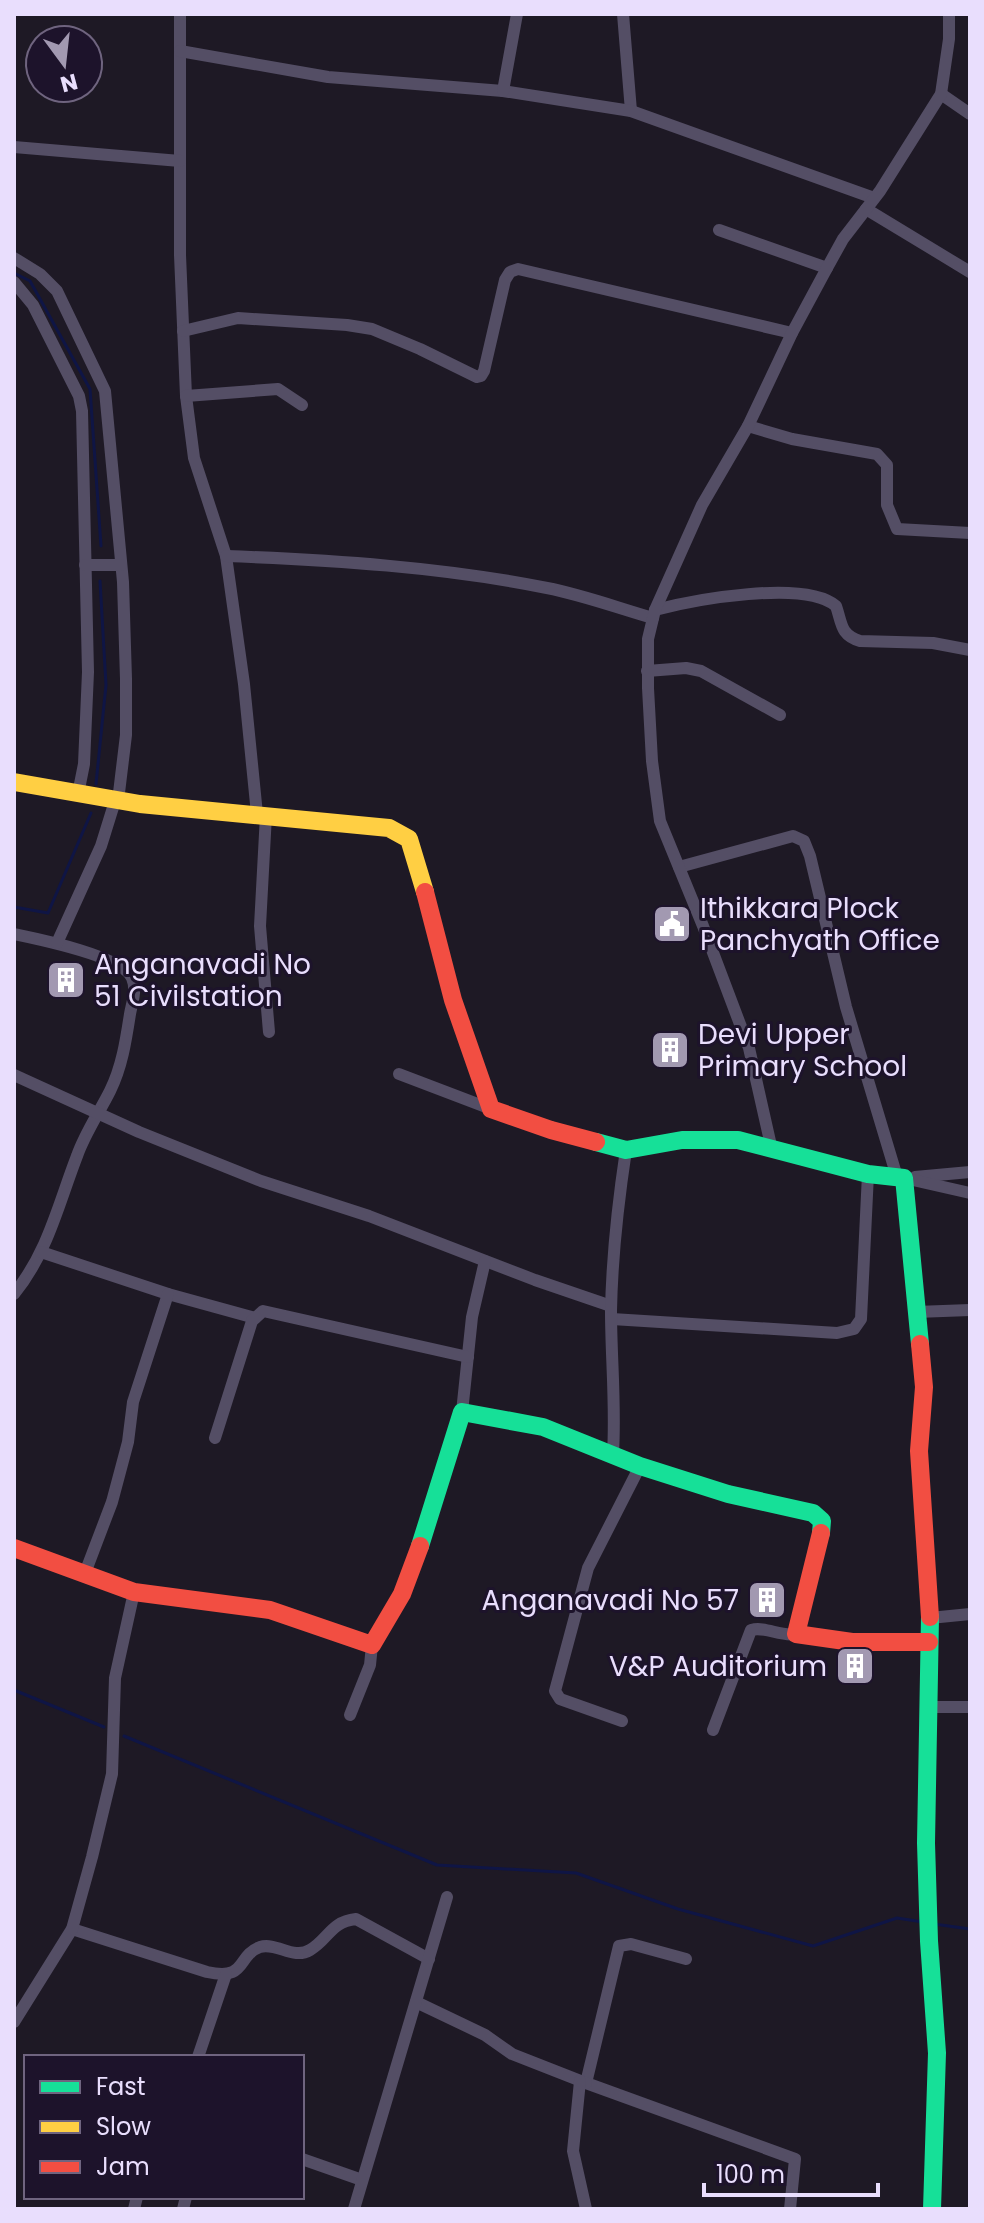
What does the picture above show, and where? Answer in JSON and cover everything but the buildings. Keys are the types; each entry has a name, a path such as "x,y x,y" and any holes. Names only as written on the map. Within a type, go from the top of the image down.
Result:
{"street":[{"path":"180,14 186,396 194,458 226,556 244,684 261,815 260,926 269,1032"},
{"path":"503,91 517,14"},
{"path":"623,14 631,111"},
{"path":"772,1150 749,1048 665,837 656,806 647,671 648,639 654,614 702,505 748,426 792,333 843,239 941,94 949,39 949,14"},
{"path":"180,51 328,77 503,91 631,111 870,203 970,272"},
{"path":"941,94 970,114"},
{"path":"14,147 180,161"},
{"path":"719,230 827,268"},
{"path":"14,258 40,274 57,291 105,391 118,565 126,735 117,801 101,846 57,943"},
{"path":"183,331 238,318 347,325 372,329 477,377 484,371 505,280 510,272 518,269 792,333"},
{"path":"14,282 33,305 79,396 84,438 89,565 84,764 78,794"},
{"path":"186,396 278,389 302,405"},
{"path":"748,426 792,439 877,454 887,465 887,505 897,529 970,533"},
{"path":"226,556 291,558 445,571 550,589 654,614 704,598 731,595 778,594 820,598 836,606 844,632 850,638 933,643 970,650"},
{"path":"89,565 118,565"},
{"path":"647,671 686,668 701,671 780,715"},
{"path":"14,782 117,801 389,828 409,839 453,1000 491,1109"},
{"path":"679,867 793,836 804,841 846,1007 900,1178 924,1387 919,1451 930,1618 926,1843 937,2053 932,2209"},
{"path":"14,934 57,943 117,965 127,971 133,980 134,990 123,1052 110,1090 77,1154 55,1224 14,1294"},
{"path":"399,1074 551,1130 626,1150 682,1140 738,1140 868,1174 970,1193"},
{"path":"14,1075 96,1114 261,1181 369,1216 612,1313 837,1333 854,1329 861,1319 868,1174"},
{"path":"613,1453 612,1313 618,1205 626,1150"},
{"path":"900,1178 970,1172"},
{"path":"41,1252 168,1294 255,1318"},
{"path":"350,1715 370,1665 372,1645 402,1594 429,1523 462,1412 472,1317 485,1261"},
{"path":"85,1573 121,1473 133,1402 168,1294"},
{"path":"916,1312 970,1310"},
{"path":"215,1438 255,1318 263,1311 468,1357"},
{"path":"462,1412 543,1427 640,1466 728,1494 813,1513 820,1518 822,1529 796,1634"},
{"path":"622,1721 560,1699 555,1691 588,1568 640,1466"},
{"path":"14,1548 134,1592 270,1610 372,1645"},
{"path":"14,2022 19,2004 72,1929 112,1774 115,1678 134,1592"},
{"path":"930,1618 970,1614"},
{"path":"713,1730 751,1630 763,1629 787,1635 852,1642 929,1642"},
{"path":"928,1707 970,1707"},
{"path":"354,2209 447,1897"},
{"path":"72,1929 207,1972 226,1974 242,1967 258,1948 266,1946 296,1954 305,1952 312,1949 333,1927 356,1919 429,1959"},
{"path":"586,2209 573,2151 583,2082 619,1946 631,1944 686,1959"},
{"path":"199,2055 226,1974"},
{"path":"416,2002 485,2035 512,2054 795,2159 790,2209"},
{"path":"304,2160 362,2180"}],"waterway":[{"path":"14,273 30,281 90,389 101,546"},
{"path":"96,784 106,685 100,581"},
{"path":"14,907 48,913 91,813"},
{"path":"14,1690 104,1727"},
{"path":"124,1736 437,1865 576,1873 678,1909 813,1946 897,1918 923,1922"},
{"path":"934,1924 970,1929"}],"traffic: fast":[{"path":"596,1142 626,1150 682,1140 738,1140 868,1174 904,1178 920,1344"},
{"path":"420,1546 462,1412 543,1427 640,1466 728,1494 813,1513 822,1521 821,1533"},
{"path":"930,1617 926,1843 937,2053 932,2209"}],"traffic: slow":[{"path":"14,782 140,804 389,828 409,839 425,892"}],"traffic: jam":[{"path":"425,892 453,1000 491,1109 596,1142"},
{"path":"920,1344 924,1387 919,1451 930,1617"},
{"path":"821,1533 796,1634 852,1642 929,1642"},
{"path":"14,1548 134,1592 270,1610 372,1645 402,1594 420,1546"}],"place":[{"name":"Ithikkara Plock Panchyath Office","path":"672,924"},
{"name":"Anganavadi No 51 Civilstation","path":"66,980"},
{"name":"Devi Upper Primary School","path":"670,1050"},
{"name":"Anganavadi No 57","path":"767,1600"},
{"name":"V&P Auditorium","path":"855,1666"}]}
